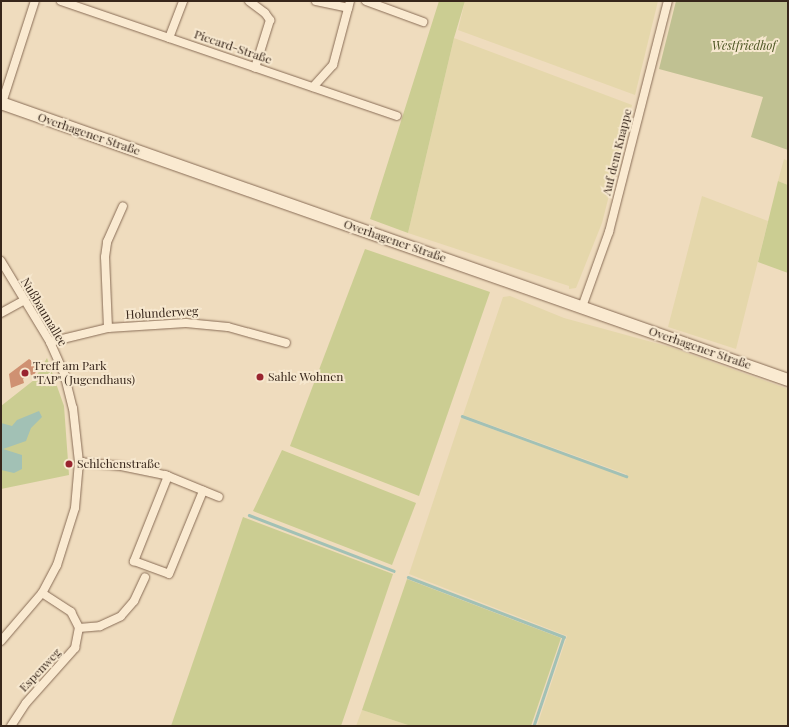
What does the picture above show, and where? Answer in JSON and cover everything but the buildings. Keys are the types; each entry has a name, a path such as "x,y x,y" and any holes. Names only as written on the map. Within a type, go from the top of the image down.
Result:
{"main road":[{"name":"Overhagener Straße","path":"1,104 788,380"}],"street":[{"path":"1,104 35,1"},
{"name":"Piccard-Straße","path":"61,1 397,116"},
{"path":"170,38 182,1"},
{"path":"249,1 270,20 255,68"},
{"path":"313,87 333,65 349,4 316,1"},
{"path":"366,1 423,22"},
{"name":"Auf dem Knappe","path":"582,307 609,232 668,1"},
{"path":"108,328 105,257 107,242 123,206"},
{"name":"Nußbaumallee","path":"1,261 23,301 50,342 67,382 76,424 79,462 72,521 56,565 42,593 1,641"},
{"path":"1,313 23,301"},
{"name":"Holunderweg","path":"50,342 108,328 206,323 286,343"},
{"path":"79,462 121,466 168,476 219,497"},
{"path":"168,476 134,561 169,574 203,491"},
{"path":"42,593 71,612 79,628 100,626 120,616 134,601 145,577"},
{"name":"Espenweg","path":"11,726 26,703 75,648 79,628"}],"shaded area":[{"path":"465,1 658,1 635,95 458,30"},
{"path":"454,38 632,105 602,223 576,288 569,289 569,286 408,233"},
{"path":"784,159 788,161 788,185 778,181"},
{"path":"702,196 768,221 736,349 668,327"},
{"path":"510,296 564,318 670,347 788,389 788,726 537,726 567,636 409,574 461,418 626,477 626,474 463,415 503,297"},
{"path":"39,411 42,417 31,428 26,441 3,449 22,455 22,469 14,473 1,470 1,423 12,426 17,420"},
{"path":"362,710 411,726 356,726"}],"green space":[{"path":"439,1 465,1 454,38 408,233 370,219"},
{"name":"Westfriedhof","path":"676,1 788,1 788,150 751,137 763,97 659,69"},
{"path":"778,181 788,185 788,273 758,262"},
{"path":"365,249 490,292 419,496 290,446"},
{"path":"47,358 64,406 69,475 1,489 1,406 34,380"},
{"path":"282,450 416,503 392,565 253,511"},
{"path":"243,517 393,574 341,726 171,726"},
{"path":"407,579 561,638 531,726 411,726 362,710"}],"waterway":[{"path":"462,416 626,476"},
{"path":"249,515 394,571"},
{"path":"408,577 564,637 534,726"}],"place":[{"name":"Treff am Park \"TAP\" (Jugendhaus)","path":"25,373"},
{"name":"Sahle Wohnen","path":"260,377"},
{"name":"Schlehenstraße","path":"69,464"}]}
